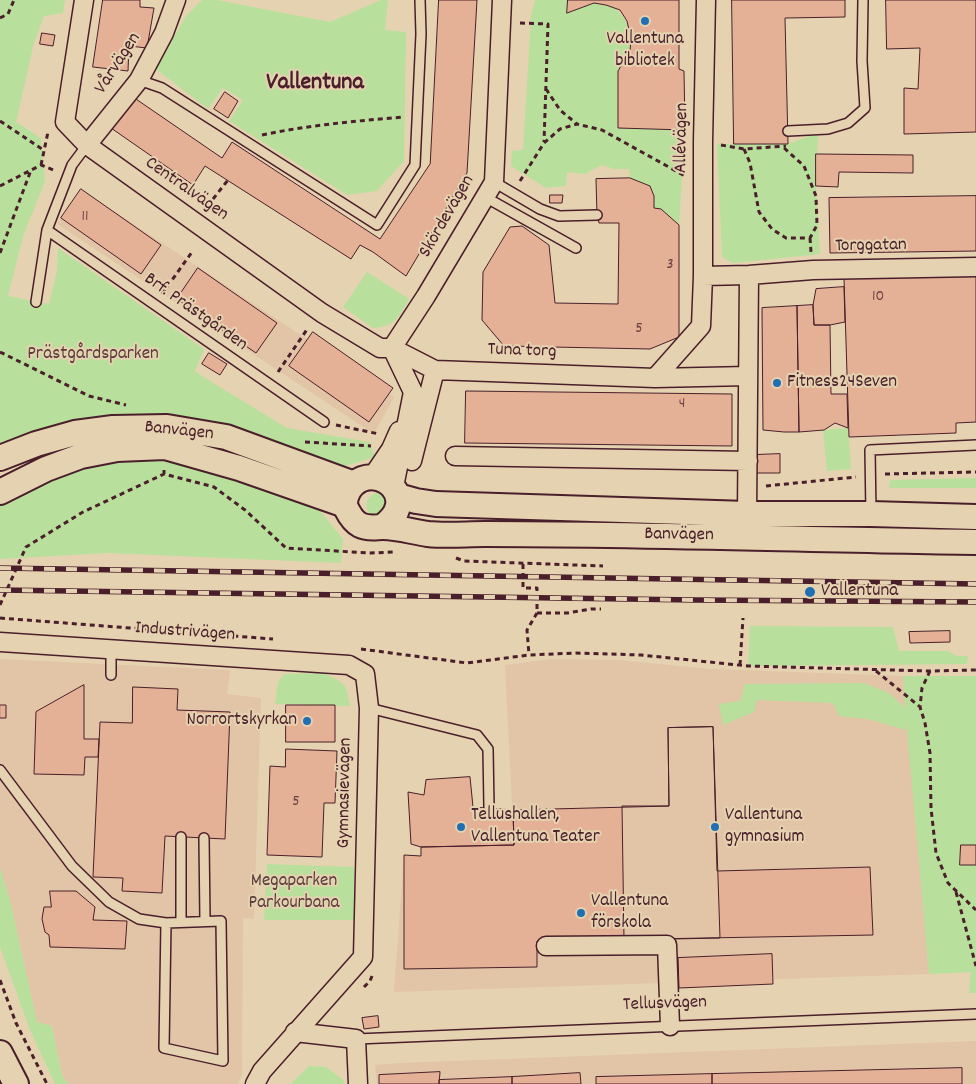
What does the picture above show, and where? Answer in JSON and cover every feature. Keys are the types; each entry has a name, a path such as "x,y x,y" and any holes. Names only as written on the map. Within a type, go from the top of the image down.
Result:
{"street":[{"name":"Centralvägen","path":"84,0 65,122 87,145 322,313 380,348 392,348"},
{"name":"Vårvägen","path":"87,145 139,80 164,33 176,0"},
{"name":"Skördevägen","path":"392,348 426,296 494,182 502,0"},
{"name":"Allévägen","path":"703,276 706,0"},
{"name":"Torggatan","path":"748,275 813,270 976,267"},
{"path":"655,378 701,326 703,276 748,275 747,514"},
{"name":"Tuna torg","path":"392,348 435,370 655,378 748,376"},
{"path":"382,527 393,519 399,508 396,492 413,392 392,348"},
{"path":"412,461 435,370"},
{"path":"357,489 391,449 409,407"},
{"name":"Banvägen","path":"0,458 36,444 75,433 113,428 167,427 226,437 357,489"},
{"name":"Banvägen","path":"0,492 46,469 80,456 117,449 165,447 239,468 357,489 383,480 396,492 416,501 436,504 747,514 872,514 976,517"},
{"path":"455,456 748,461"},
{"name":"Banvägen","path":"357,489 350,515 360,525 430,534 615,535 976,542"},
{"name":"Industrivägen","path":"0,642 349,665 365,674"},
{"name":"Gymnasievägen","path":"256,1084 262,1071 363,957 369,708 365,674"},
{"path":"546,946 667,945 670,1026"},
{"name":"Tellusvägen","path":"295,1032 356,1039"},
{"path":"356,1039 358,1084"},
{"path":"0,1053 16,1084"}],"lane":[{"path":"139,80 162,88 377,226 416,165 421,34 420,0"},
{"path":"788,131 828,129 848,123 865,108 862,61 863,0"},
{"path":"36,302 47,230 72,165 87,145"},
{"path":"494,182 540,209 559,216 597,215"},
{"path":"485,197 576,248"},
{"name":"Brf. Prästgården","path":"47,230 324,422"},
{"path":"872,514 870,450 976,446"},
{"path":"111,649 111,675"},
{"path":"369,708 477,735 488,749 489,807"},
{"path":"0,770 72,866 109,902 139,919 166,923 221,921 223,1061 164,1048 166,923"},
{"path":"181,837 181,922"},
{"path":"204,838 205,921"},
{"name":"Tellusvägen","path":"356,1039 976,1014"}],"path":[{"path":"0,18 8,14 14,0"},
{"path":"501,23 548,24 544,143"},
{"path":"546,88 560,110 577,124 602,130 703,185"},
{"path":"242,140 289,129 351,121 417,116"},
{"path":"0,122 45,151"},
{"path":"513,192 544,143 560,129 577,124"},
{"path":"744,149 750,163 759,212 772,229 786,238 810,238 817,225 816,196 804,166 782,147"},
{"path":"0,186 41,166 68,175"},
{"path":"0,253 31,170"},
{"path":"213,199 228,180"},
{"path":"154,304 192,252"},
{"path":"270,385 308,328"},
{"path":"324,422 384,435"},
{"path":"164,474 165,447"},
{"path":"747,488 889,474 976,472"},
{"path":"0,605 26,547 83,512 164,474 214,486 245,510 286,548 370,553 399,552"},
{"path":"456,558 464,561 603,566"},
{"path":"523,564 523,588 537,588 537,613 527,630 529,655 576,653 641,655 740,665 875,670 976,670"},
{"path":"537,613 567,613 601,609"},
{"path":"740,665 743,618"},
{"path":"875,670 920,707"},
{"path":"930,671 922,688 920,707 930,753 931,808 936,853 948,883 976,910"},
{"path":"955,890 976,966"},
{"path":"0,980 16,1023 47,1084"}],"shaded area":[{"path":"81,189 394,397 374,434 57,224"},
{"path":"0,659 230,670 227,694 261,698 254,919 243,918 242,1074 238,1084 68,1084 62,1075 52,1026 37,1022 10,900 0,868"},
{"name":"Vallentuna gymnasium","path":"551,659 618,660 711,669 903,676 929,974 394,992 404,855 421,856 421,847 514,845 505,665"},
{"path":"976,1041 976,1084 377,1084 375,1065 400,1063"}],"green space":[{"name":"Prästgårdsparken","path":"0,0 65,0 63,13 44,16 34,43 16,122 41,138 45,181 23,236 8,296 49,304 57,271 58,248 204,349 195,371 205,378 287,428 369,442 375,457 335,469 111,419 0,445"},
{"path":"202,0 217,0 330,22 381,0 388,0 385,30 406,32 404,161 377,191 347,195 229,121 243,100 223,88 208,109 156,69 186,16"},
{"path":"535,0 568,0 567,12 593,3 602,3 617,10 623,17 630,33 631,41 629,53 618,74 619,128 685,130 679,225 661,209 654,208 654,196 650,186 630,178 629,169 614,169 602,165 585,174 567,172 566,186 546,188 511,166 512,151 523,150 531,16"},
{"path":"818,133 816,186 820,254 733,263 722,257 717,144 788,144"},
{"path":"367,272 409,299 399,316 392,323 373,328 343,307"},
{"path":"848,428 851,469 827,471 823,430"},
{"path":"147,454 201,463 316,506 343,539 341,563 108,553 0,559 0,501 88,460"},
{"path":"976,478 976,488 889,488 890,480"},
{"path":"379,492 383,493 391,510 374,517 368,510 367,503 371,496"},
{"path":"750,626 893,627 899,651 948,651 957,656 968,656 967,664 748,666"},
{"path":"323,673 343,684 346,688 350,706 275,704 278,682 284,674"},
{"path":"903,676 976,676 976,993 969,993 971,972 929,974 906,719 906,730 868,719 839,716 833,703 757,700 754,712 723,725 719,704 740,701 745,684 864,683 889,693 905,708"},
{"name":"Megaparken Parkourbana","path":"267,864 354,867 354,920 264,920"},
{"path":"0,868 10,900 37,1022 52,1026 62,1075 68,1084 55,1084 30,1030 0,947"},
{"path":"309,1066 326,1067 343,1080 344,1084 291,1084"}],"building":[{"path":"103,0 140,0 140,7 154,8 147,48 129,46 128,71 93,67"},
{"path":"439,0 477,0 467,173 406,276 360,245 351,259 205,166 193,185 111,128 133,97 222,158 232,142 380,239 430,164"},
{"path":"568,0 679,0 679,69 684,71 685,130 618,128 618,71 630,51 631,39 627,21 620,10 594,3 567,13"},
{"path":"732,0 845,0 845,17 785,18 788,144 734,144"},
{"path":"886,0 976,0 976,132 904,134 904,88 918,89 920,48 887,49"},
{"path":"42,33 55,35 53,46 40,44"},
{"path":"225,92 238,101 228,118 214,109"},
{"path":"816,154 913,155 913,173 839,172 838,187 816,186"},
{"path":"630,178 650,186 654,196 654,208 661,209 679,225 679,337 650,349 504,346 482,320 483,272 510,227 522,226 549,245 555,303 618,304 619,223 599,223 596,179"},
{"path":"81,189 161,245 141,274 61,218"},
{"path":"550,195 563,195 562,203 550,203"},
{"path":"976,196 976,251 830,253 829,198"},
{"path":"198,268 277,323 256,353 177,299"},
{"path":"976,273 976,422 956,423 956,433 849,437 844,278"},
{"path":"844,287 845,322 830,325 814,325 813,305 816,289"},
{"path":"813,305 814,325 830,325 831,394 847,394 848,428 835,423 824,430 799,432 797,306"},
{"path":"797,306 799,432 763,430 762,308"},
{"path":"313,332 393,388 369,422 289,366"},
{"path":"209,353 227,364 220,375 202,364"},
{"path":"466,391 732,394 732,446 465,443"},
{"path":"780,454 780,473 756,473 755,455"},
{"path":"950,631 950,642 910,643 909,632"},
{"path":"84,685 84,739 99,739 98,757 85,757 84,775 34,774 36,712"},
{"path":"133,687 178,689 177,710 230,712 225,839 165,836 162,893 122,891 123,878 93,877 100,722 132,723"},
{"path":"0,705 6,705 6,718 0,718"},
{"path":"286,705 335,705 335,742 286,742"},
{"path":"713,727 717,871 870,867 873,935 537,941 537,967 404,969 404,855 421,856 421,847 514,845 513,810 669,806 668,728"},
{"name":"Vallentuna gymnasium","path":"713,727 720,938 624,940 622,806 669,806 668,728"},
{"path":"286,749 337,751 335,803 324,803 322,857 267,855 270,766 285,767"},
{"name":"Tellushallen, Vallentuna Teater","path":"470,777 473,807 513,810 514,845 421,847 411,844 408,792 424,795 426,780"},
{"path":"961,845 976,845 976,865 960,865"},
{"path":"50,891 76,891 95,907 93,920 127,921 125,949 50,947 49,935 45,932 42,919 44,907 51,907"},
{"path":"772,954 773,984 679,988 678,958"},
{"path":"378,1016 379,1027 364,1029 362,1018"},
{"path":"962,1068 962,1084 712,1084 712,1074"},
{"path":"440,1072 439,1084 379,1084 379,1075"},
{"path":"580,1073 581,1084 512,1084 512,1077"},
{"path":"712,1074 712,1084 596,1084 596,1077"},
{"path":"512,1077 512,1084 439,1084 439,1080"}],"railway":[{"path":"0,568 976,584"},
{"path":"0,590 976,602"}],"place":[{"name":"Vallentuna bibliotek","path":"645,21"},
{"name":"Fitness24Seven","path":"777,383"},
{"name":"Vallentuna","path":"810,592"},
{"name":"Norrortskyrkan","path":"307,721"},
{"name":"Tellushallen, Vallentuna Teater","path":"461,827"},
{"name":"Vallentuna gymnasium","path":"715,827"},
{"name":"Vallentuna förskola","path":"581,913"}],"district":[{"name":"Vallentuna","path":"315,85"}]}
